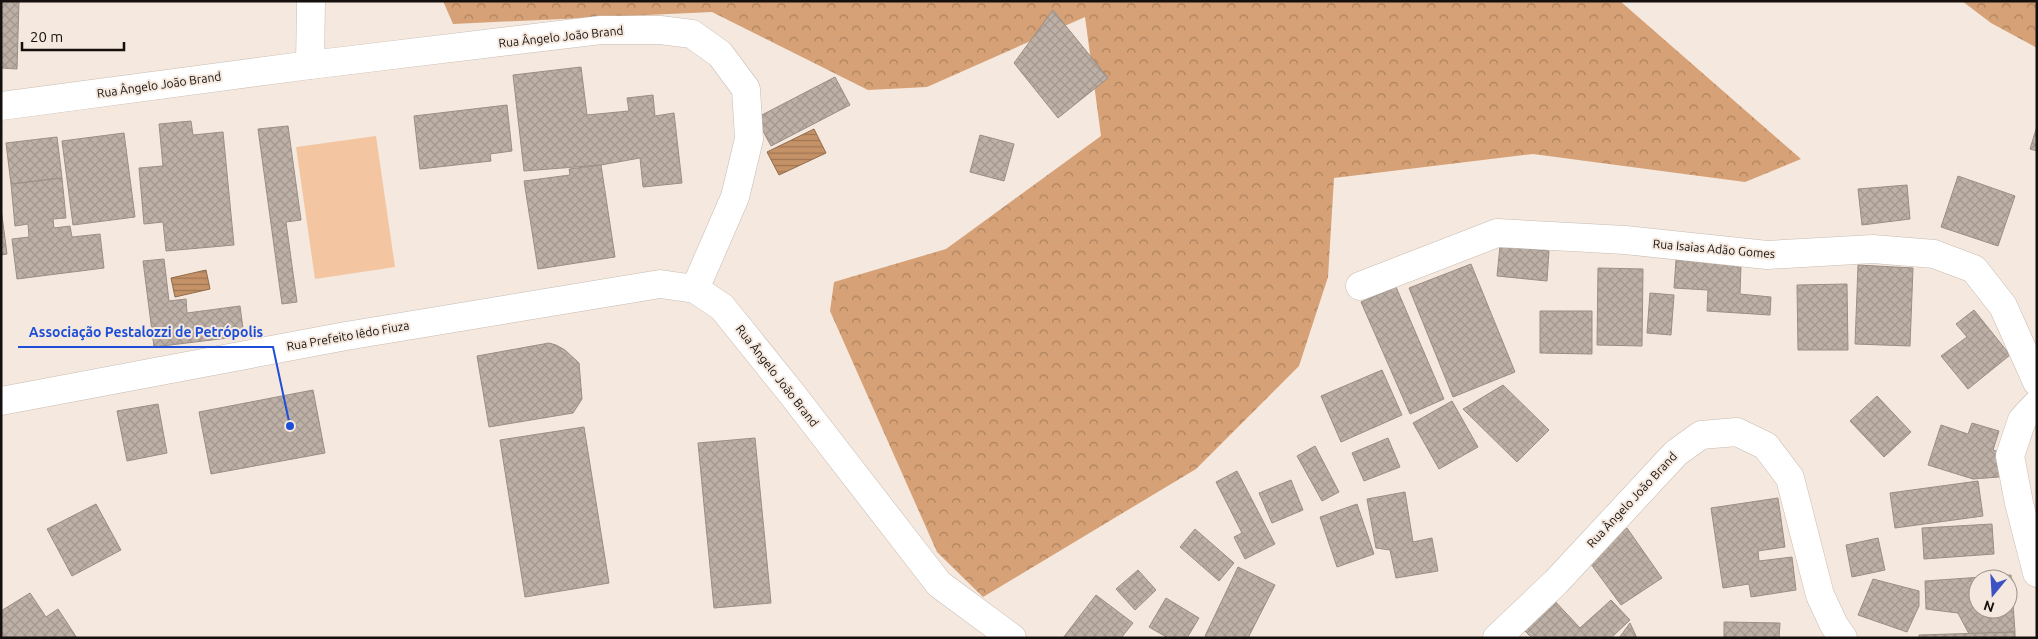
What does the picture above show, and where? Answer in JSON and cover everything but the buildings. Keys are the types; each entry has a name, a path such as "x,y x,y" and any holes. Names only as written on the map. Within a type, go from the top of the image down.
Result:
{"street":[{"path":"310,66 311,1"},
{"name":"Rua Ângelo João Brand","path":"1,106 601,30 660,30 692,34 720,54 746,89 749,138 735,197 696,289 722,307 939,584 1012,638"},
{"name":"Rua Isaias Adão Gomes","path":"1360,286 1497,233 1624,240 1767,255 1873,249 1934,254 1974,269 2003,306 2037,382"},
{"name":"Rua Prefeito Iêdo Fiuza","path":"1,401 346,336 660,284 696,289"},
{"path":"2037,404 2022,420 2010,456 2019,503 2037,573"},
{"name":"Rua Ângelo João Brand","path":"1497,638 1556,582 1676,453 1701,435 1737,432 1766,446 1790,478 1820,595 1834,625 1843,638"}],"green space":[{"path":"443,1 1620,1 1801,159 1745,182 1533,154 1334,178 1328,277 1299,366 1196,469 983,597 937,552 830,311 834,282 946,249 1101,136 1085,17 927,87 868,90 712,12 453,24"},
{"path":"1962,1 2037,1 2037,48 1991,23"}],"shaded area":[{"path":"814,129 826,153 779,175 767,152"},
{"path":"376,136 395,267 315,279 296,147"},
{"path":"206,270 210,289 175,297 171,278"}],"place":[{"name":"Associação Pestalozzi de Petrópolis","path":"290,426"}]}
